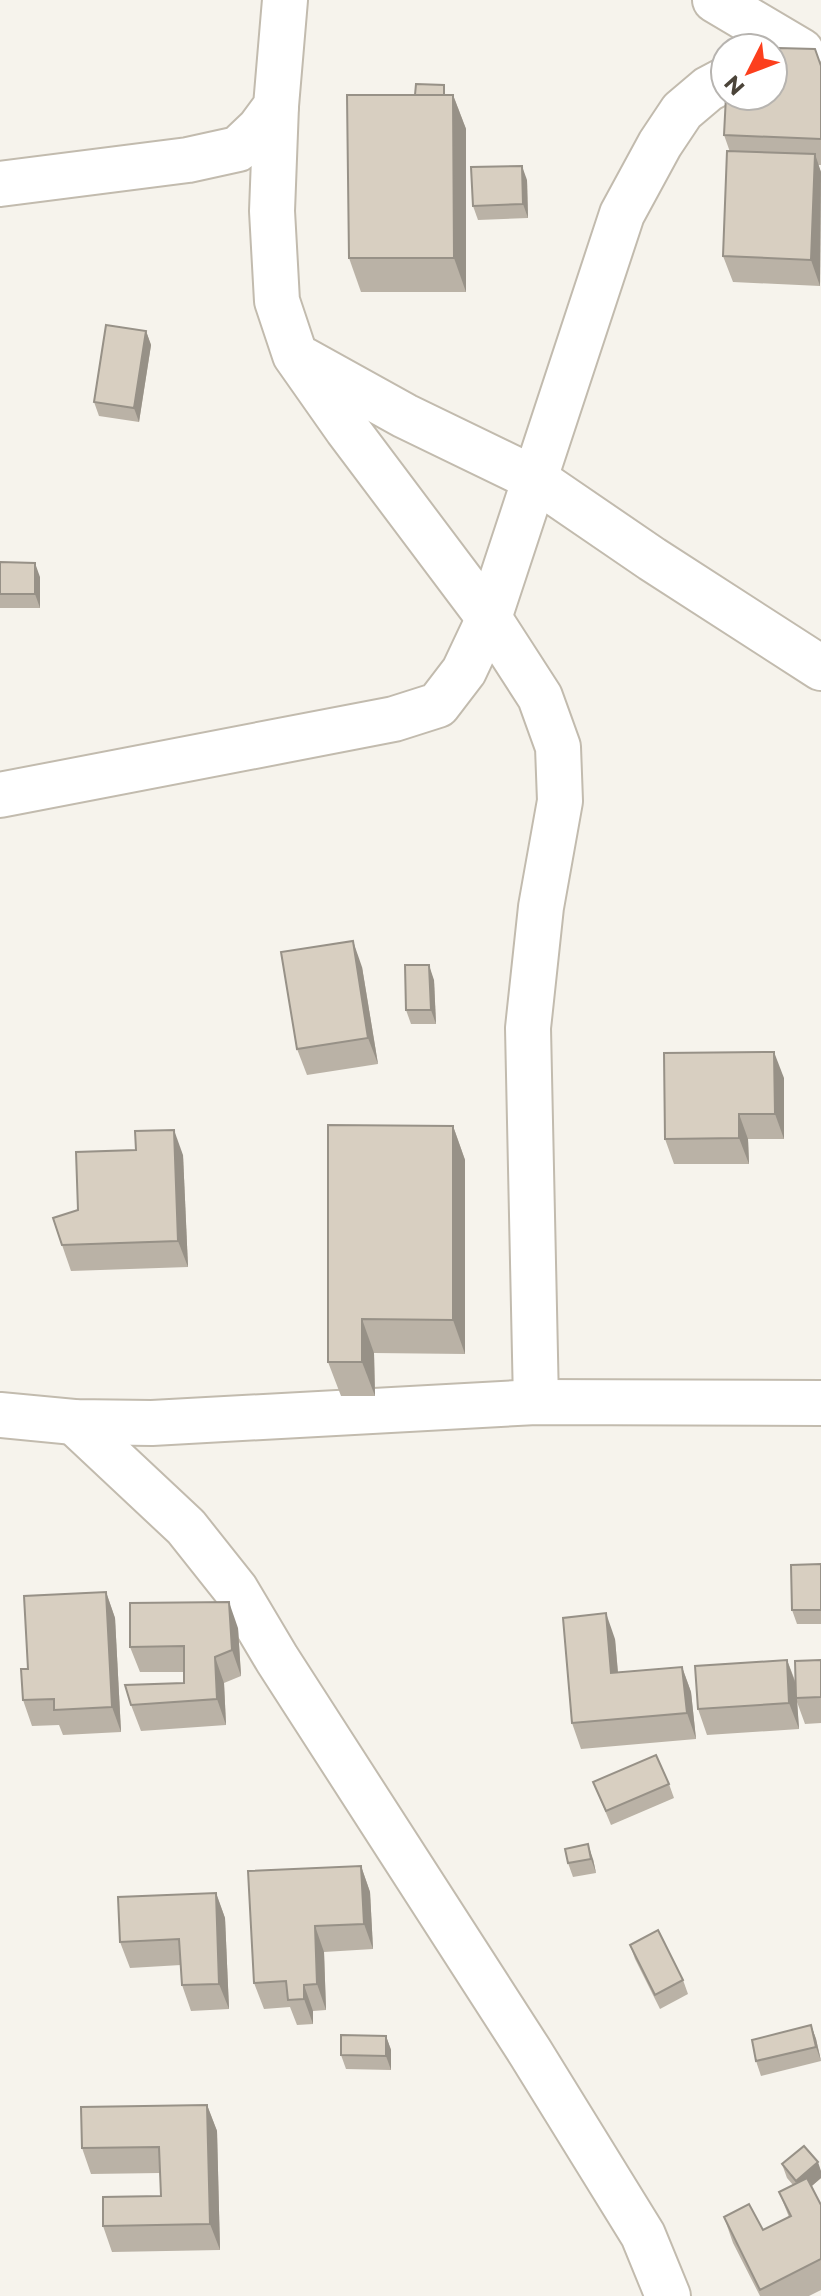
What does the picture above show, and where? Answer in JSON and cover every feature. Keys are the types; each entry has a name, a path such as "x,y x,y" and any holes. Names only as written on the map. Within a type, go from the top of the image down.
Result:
{"street":[{"path":"715,0 798,53"},
{"path":"279,6 272,211 277,301 295,355 489,618 540,697 558,747 560,801 541,907 528,1028 536,1402"},
{"path":"0,795 394,719 438,705 464,671 489,618 622,214 682,111 709,88"},
{"path":"0,184 188,160 238,149 259,129 276,106"},
{"path":"295,355 405,416 535,479 821,668"},
{"path":"0,1415 74,1422 152,1423 536,1402 821,1403"},
{"path":"74,1422 186,1527 236,1590 643,2235 668,2296"}],"building":[{"path":"789,48 815,49 821,66 821,139 724,135 725,112 789,112"},
{"path":"416,84 444,85 444,95 415,95"},
{"path":"347,95 453,95 454,258 349,258"},
{"path":"727,151 815,154 811,260 723,256"},
{"path":"522,166 523,204 473,206 471,167"},
{"path":"106,325 146,331 134,408 94,402"},
{"path":"0,562 35,563 35,594 0,594"},
{"path":"353,941 368,1038 297,1049 281,952"},
{"path":"405,965 429,965 431,1010 406,1010"},
{"path":"774,1052 775,1114 739,1114 739,1138 665,1139 664,1053"},
{"path":"328,1125 453,1126 453,1320 362,1319 362,1362 328,1362"},
{"path":"174,1130 178,1241 62,1245 53,1218 78,1210 76,1152 136,1150 135,1131"},
{"path":"821,1564 821,1610 792,1610 791,1565"},
{"path":"106,1592 112,1707 54,1710 54,1699 23,1700 21,1669 28,1669 24,1596"},
{"path":"229,1602 232,1650 215,1657 217,1699 131,1705 125,1685 184,1683 184,1646 130,1647 130,1603"},
{"path":"606,1613 611,1673 682,1667 687,1713 572,1723 563,1618"},
{"path":"787,1660 789,1703 698,1709 695,1666"},
{"path":"821,1660 821,1697 796,1698 795,1661"},
{"path":"656,1755 669,1784 606,1811 593,1782"},
{"path":"588,1844 591,1859 568,1863 565,1849"},
{"path":"361,1866 364,1924 315,1926 317,1984 304,1985 304,1999 288,2000 286,1981 254,1983 248,1871"},
{"path":"216,1893 219,1984 182,1985 179,1939 120,1942 118,1897"},
{"path":"658,1930 683,1980 655,1995 630,1945"},
{"path":"811,2025 816,2047 756,2061 752,2040"},
{"path":"341,2035 386,2036 386,2056 341,2055"},
{"path":"207,2105 210,2224 103,2226 103,2197 161,2196 159,2147 82,2148 81,2107"},
{"path":"804,2146 818,2162 796,2181 782,2164"},
{"path":"807,2178 821,2205 821,2259 760,2290 724,2217 749,2204 763,2230 791,2216 779,2192"}]}
